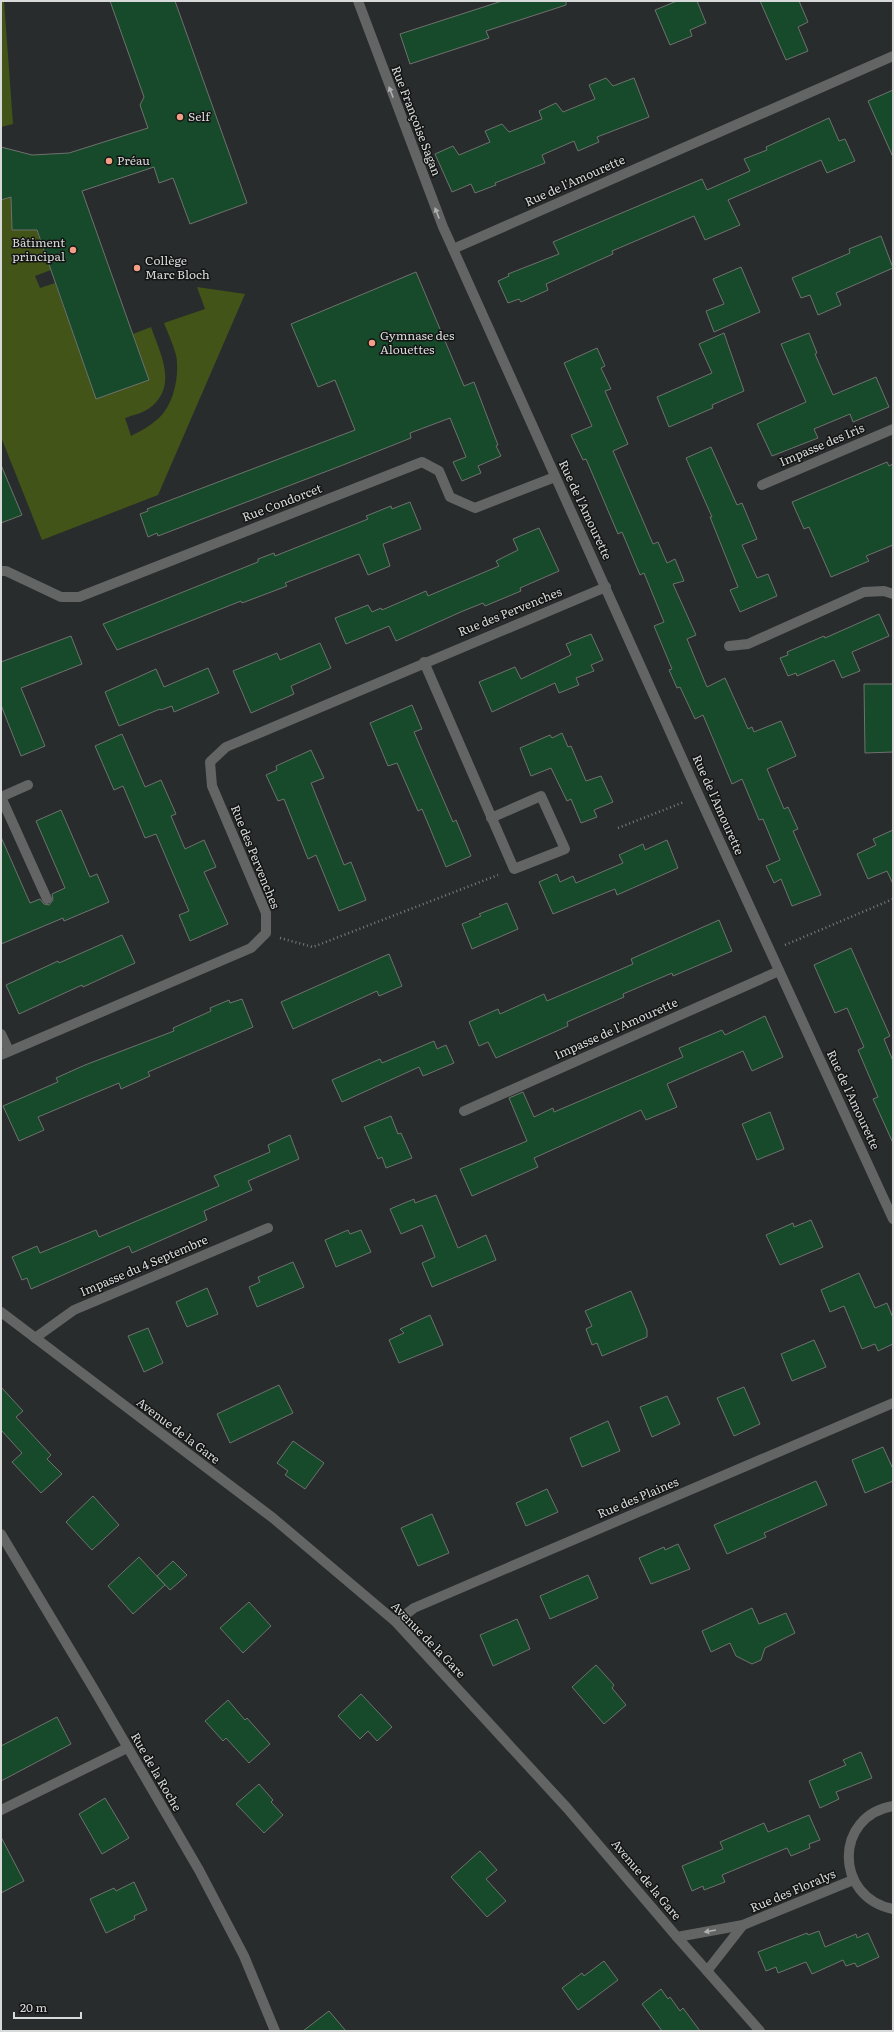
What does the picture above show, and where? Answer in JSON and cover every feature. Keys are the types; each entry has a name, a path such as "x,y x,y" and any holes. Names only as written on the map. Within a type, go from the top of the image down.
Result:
{"street":[{"name":"Rue Françoise Sagan","path":"358,1 437,213 453,249"},
{"name":"Rue de l'Amourette","path":"893,56 453,249 699,796 893,1219"},
{"name":"Impasse des Iris","path":"762,485 893,429"},
{"name":"Rue Condorcet","path":"1,571 6,571 61,597 79,597 422,462 439,471 450,497 475,508 555,477"},
{"name":"Rue des Pervenches","path":"266,933 266,913 212,786 210,762 226,747 424,662 606,587"},
{"path":"729,646 748,644 864,592 884,591 893,594"},
{"path":"424,662 491,818 514,869 565,849 541,796 491,818"},
{"path":"28,785 1,797 47,899"},
{"path":"1,1034 5,1053 251,948 266,933"},
{"name":"Impasse de l'Amourette","path":"464,1111 779,971"},
{"name":"Impasse du 4 Septembre","path":"35,1338 74,1310 268,1228"},
{"name":"Avenue de la Gare","path":"1,1312 273,1518 396,1622 568,1808 677,1937 760,2031"},
{"name":"Rue des Plaines","path":"396,1622 414,1608 893,1403"},
{"name":"Rue de la Roche","path":"1,1534 198,1870 244,1956 275,2031"},
{"path":"1,1810 127,1748"},
{"name":"Rue des Floralys","path":"893,1806 876,1810 864,1820 854,1833 849,1848 848,1864 853,1880 862,1894 876,1904 893,1909"},
{"name":"Rue des Floralys","path":"677,1937 744,1926 853,1880"},
{"name":"Rue des Floralys","path":"707,1971 744,1926"}],"path":[{"path":"618,828 699,796"},
{"path":"266,933 313,947 514,869"},
{"path":"770,951 893,899"}],"green space":[{"path":"1,1 4,1 13,124 1,127"},
{"path":"11,197 12,230 33,230 34,223 51,270 35,276 40,288 55,283 96,398 149,380 133,334 151,327 162,358 165,379 164,389 159,398 151,407 125,418 131,436 159,418 169,405 175,388 177,371 176,355 164,323 205,309 197,287 245,294 158,495 42,540 1,437 1,200"}],"building":[{"path":"110,1 175,1 247,203 190,224 173,178 159,183 154,167 82,191 149,380 96,399 37,230 12,230 11,197 1,200 1,147 32,155 69,153 148,128 140,105 144,97"},
{"path":"502,1 566,1 566,5 486,31 489,38 410,64 400,34"},
{"path":"677,1 697,1 706,23 690,30 692,36 670,45 655,10"},
{"path":"760,1 799,1 808,22 798,27 808,51 786,60"},
{"path":"606,78 613,86 634,78 649,117 597,137 599,142 578,151 574,141 542,155 545,163 495,183 496,185 475,193 471,184 452,192 435,154 453,146 459,155 490,142 485,131 502,124 509,132 542,119 539,111 556,103 563,112 595,99 589,85"},
{"path":"893,90 893,157 868,101"},
{"path":"829,118 839,141 845,139 855,161 827,173 821,160 728,200 740,225 705,240 694,216 612,251 613,254 546,284 548,290 521,302 519,299 508,303 498,281 509,276 508,274 559,254 553,242 702,179 707,190 750,171 744,159 767,150 766,147"},
{"path":"881,236 893,268 836,293 841,305 818,315 810,295 801,298 792,278 850,253 849,249"},
{"path":"741,267 760,312 714,332 706,311 724,304 713,279"},
{"path":"416,272 464,386 474,382 498,445 496,446 501,456 478,466 481,473 462,481 453,462 466,457 450,418 410,433 411,438 343,465 158,536 157,533 148,537 140,514 148,511 147,509 355,430 335,380 318,387 291,324"},
{"path":"724,333 744,391 712,405 713,408 669,427 657,397 712,373 699,344"},
{"path":"809,333 817,353 815,354 833,395 876,377 889,407 853,422 850,414 814,429 818,438 772,456 757,424 806,402 781,344"},
{"path":"597,348 605,366 601,368 611,389 605,391 628,444 613,451 653,544 658,542 667,563 675,559 684,581 673,584 696,635 687,639 707,687 725,678 748,729 752,727 754,732 781,721 796,756 767,769 784,809 788,807 798,829 793,831 821,895 792,906 781,879 774,883 766,866 780,860 763,819 759,820 742,779 732,784 703,715 695,719 680,687 677,688 669,670 672,669 654,626 664,622 644,573 640,575 622,532 618,534 586,459 583,460 571,435 592,426 564,363"},
{"path":"711,447 737,505 742,503 757,539 742,545 757,578 768,574 777,596 740,612 730,590 738,587 710,517 712,517 686,458"},
{"path":"887,462 889,466 893,464 893,545 866,556 869,561 831,577 809,527 804,529 792,502"},
{"path":"1,465 22,515 1,523"},
{"path":"410,502 421,529 383,544 390,566 368,575 359,554 285,583 287,586 242,603 241,601 117,650 103,624 258,562 258,559 274,553 275,556 368,519 366,516 391,506 392,509"},
{"path":"539,528 559,571 520,588 521,591 485,606 483,603 463,611 396,641 389,626 346,644 335,618 368,605 372,612 381,608 382,610 426,591 428,596 499,566 496,561 518,550 513,539"},
{"path":"879,614 889,636 852,652 860,671 842,678 834,660 797,676 796,673 788,676 780,658 788,655 787,652 824,636 825,638"},
{"path":"591,634 603,660 591,665 594,671 576,678 579,685 559,693 555,683 492,712 479,682 515,667 521,679 571,655 566,644"},
{"path":"71,636 82,664 21,688 45,746 21,756 1,705 1,662"},
{"path":"320,643 331,668 291,686 294,694 251,713 233,671 277,653 280,660"},
{"path":"208,668 219,693 174,712 172,706 161,710 160,709 119,726 105,692 156,669 164,687"},
{"path":"864,684 893,684 893,752 865,753"},
{"path":"412,705 422,729 414,732 453,822 456,820 471,856 446,867 422,809 418,811 397,763 388,766 370,723"},
{"path":"562,733 568,747 571,746 586,781 601,776 613,802 594,810 597,817 581,823 571,799 567,801 551,768 531,776 520,748 550,735 552,738"},
{"path":"122,734 145,787 161,780 176,814 171,816 185,849 204,840 216,867 204,872 228,924 190,941 179,915 189,911 156,834 145,838 123,786 114,790 95,746"},
{"path":"311,750 324,778 311,783 344,865 351,862 366,900 339,911 316,855 308,859 284,799 278,801 266,775 277,770 276,766"},
{"path":"61,810 90,877 97,874 109,902 64,921 63,918 1,944 1,837 30,903 40,899 44,904 49,905 53,900 52,894 65,888 36,821"},
{"path":"893,830 893,884 887,871 868,879 857,854 876,845 873,839"},
{"path":"667,840 678,868 617,895 615,889 553,914 539,882 557,874 560,882 573,876 576,883 623,863 619,855 643,844 645,850"},
{"path":"507,903 518,929 472,949 462,924 481,916 479,914"},
{"path":"719,920 732,951 673,976 672,973 623,994 624,997 567,1022 568,1026 496,1058 488,1042 479,1046 469,1022 498,1009 500,1014 544,994 547,1001 633,964 631,959"},
{"path":"122,935 135,963 19,1014 6,985 58,961 59,963"},
{"path":"851,948 890,1036 884,1039 893,1061 893,1143 873,1099 878,1097 858,1050 864,1047 847,1008 835,1013 814,965"},
{"path":"389,954 402,986 379,996 377,991 293,1029 281,1002"},
{"path":"242,999 253,1027 148,1072 150,1076 121,1089 119,1083 38,1117 44,1130 19,1141 3,1106 58,1082 56,1078 85,1065 174,1031 173,1028 211,1011 210,1008 229,1000 230,1003"},
{"path":"765,1016 783,1057 752,1071 743,1051 667,1084 677,1107 646,1120 641,1110 534,1158 538,1167 472,1196 460,1169 527,1141 509,1098 523,1092 534,1117 553,1108 554,1112 683,1057 679,1048 722,1030 725,1035"},
{"path":"434,1041 437,1049 446,1045 454,1063 423,1076 419,1067 342,1102 332,1080 380,1059 382,1063"},
{"path":"770,1112 784,1149 757,1160 742,1124"},
{"path":"391,1116 398,1134 401,1133 412,1158 386,1168 382,1157 378,1159 364,1127"},
{"path":"290,1135 299,1159 248,1181 252,1190 204,1211 207,1220 132,1253 129,1246 31,1289 27,1278 22,1280 12,1257 37,1246 40,1253 96,1230 99,1237 219,1186 214,1176 270,1152 268,1145"},
{"path":"436,1195 458,1248 486,1235 496,1260 432,1287 422,1263 435,1257 422,1225 401,1234 390,1209 414,1199 415,1203"},
{"path":"811,1220 823,1247 780,1265 766,1235 793,1223 794,1227"},
{"path":"348,1230 350,1234 361,1230 371,1252 336,1267 325,1240"},
{"path":"293,1262 304,1287 257,1307 249,1287 260,1282 258,1277"},
{"path":"859,1273 875,1308 887,1303 893,1318 893,1344 878,1351 875,1344 862,1349 844,1306 830,1312 821,1290"},
{"path":"207,1288 218,1314 187,1327 176,1302"},
{"path":"631,1291 647,1330 647,1337 602,1356 597,1343 592,1345 586,1329 592,1326 585,1311"},
{"path":"430,1315 443,1345 399,1363 389,1340 404,1333 400,1329"},
{"path":"148,1328 163,1363 144,1372 128,1336"},
{"path":"814,1340 826,1367 792,1381 781,1354"},
{"path":"279,1385 293,1413 230,1443 217,1414"},
{"path":"1,1387 23,1411 16,1417 51,1455 47,1459 62,1474 41,1493 12,1462 22,1453 1,1430"},
{"path":"744,1387 760,1424 734,1436 717,1398"},
{"path":"667,1396 680,1424 652,1437 640,1407"},
{"path":"608,1421 620,1451 582,1467 570,1438"},
{"path":"293,1441 324,1463 305,1489 285,1475 288,1471 277,1463"},
{"path":"883,1447 893,1469 893,1481 865,1493 852,1460"},
{"path":"816,1481 827,1505 764,1533 766,1537 727,1554 714,1525"},
{"path":"547,1489 558,1512 526,1526 516,1503"},
{"path":"93,1496 119,1525 92,1550 66,1522"},
{"path":"432,1514 449,1553 418,1566 401,1528"},
{"path":"678,1544 690,1569 651,1584 639,1558 664,1547 665,1550"},
{"path":"139,1557 165,1585 133,1614 108,1586"},
{"path":"173,1561 187,1575 170,1590 157,1576"},
{"path":"588,1575 598,1598 550,1619 540,1596"},
{"path":"249,1602 271,1626 243,1653 220,1628"},
{"path":"752,1608 759,1624 786,1613 795,1633 765,1648 761,1660 752,1664 736,1656 730,1643 711,1652 702,1631"},
{"path":"517,1619 530,1649 493,1666 480,1635"},
{"path":"596,1665 614,1685 612,1688 626,1705 604,1724 572,1687"},
{"path":"361,1694 392,1727 377,1741 368,1731 360,1739 338,1716"},
{"path":"228,1700 245,1720 247,1718 270,1744 249,1763 226,1738 223,1741 205,1721"},
{"path":"57,1717 71,1744 1,1781 1,1746"},
{"path":"861,1752 872,1778 836,1792 839,1799 820,1808 809,1781 846,1765 843,1760"},
{"path":"259,1784 273,1800 271,1802 283,1815 264,1833 236,1804"},
{"path":"105,1798 129,1838 102,1854 79,1814"},
{"path":"809,1815 820,1840 809,1844 810,1848 791,1856 787,1848 722,1875 725,1882 704,1890 703,1886 692,1891 682,1866 723,1849 720,1842 764,1823 768,1832"},
{"path":"1,1837 24,1881 1,1893"},
{"path":"480,1851 497,1870 486,1879 506,1901 487,1917 451,1877"},
{"path":"134,1882 147,1910 134,1916 135,1919 106,1933 90,1899 114,1888 116,1891"},
{"path":"819,1931 825,1947 856,1934 857,1938 868,1933 879,1957 857,1967 855,1963 846,1966 843,1960 812,1974 806,1962 778,1973 776,1967 766,1971 758,1952 807,1933 808,1935"},
{"path":"604,1961 618,1980 578,2010 562,1988 582,1973 584,1976"},
{"path":"661,1989 668,1999 670,1997 680,2011 683,2008 700,2031 662,2031 642,2004"},
{"path":"329,2011 346,2031 303,2031"}],"place":[{"name":"Self","path":"180,117"},
{"name":"Préau","path":"109,161"},
{"name":"Bâtiment principal","path":"73,250"},
{"name":"Collège Marc Bloch","path":"137,268"},
{"name":"Gymnase des Alouettes","path":"372,343"}]}
